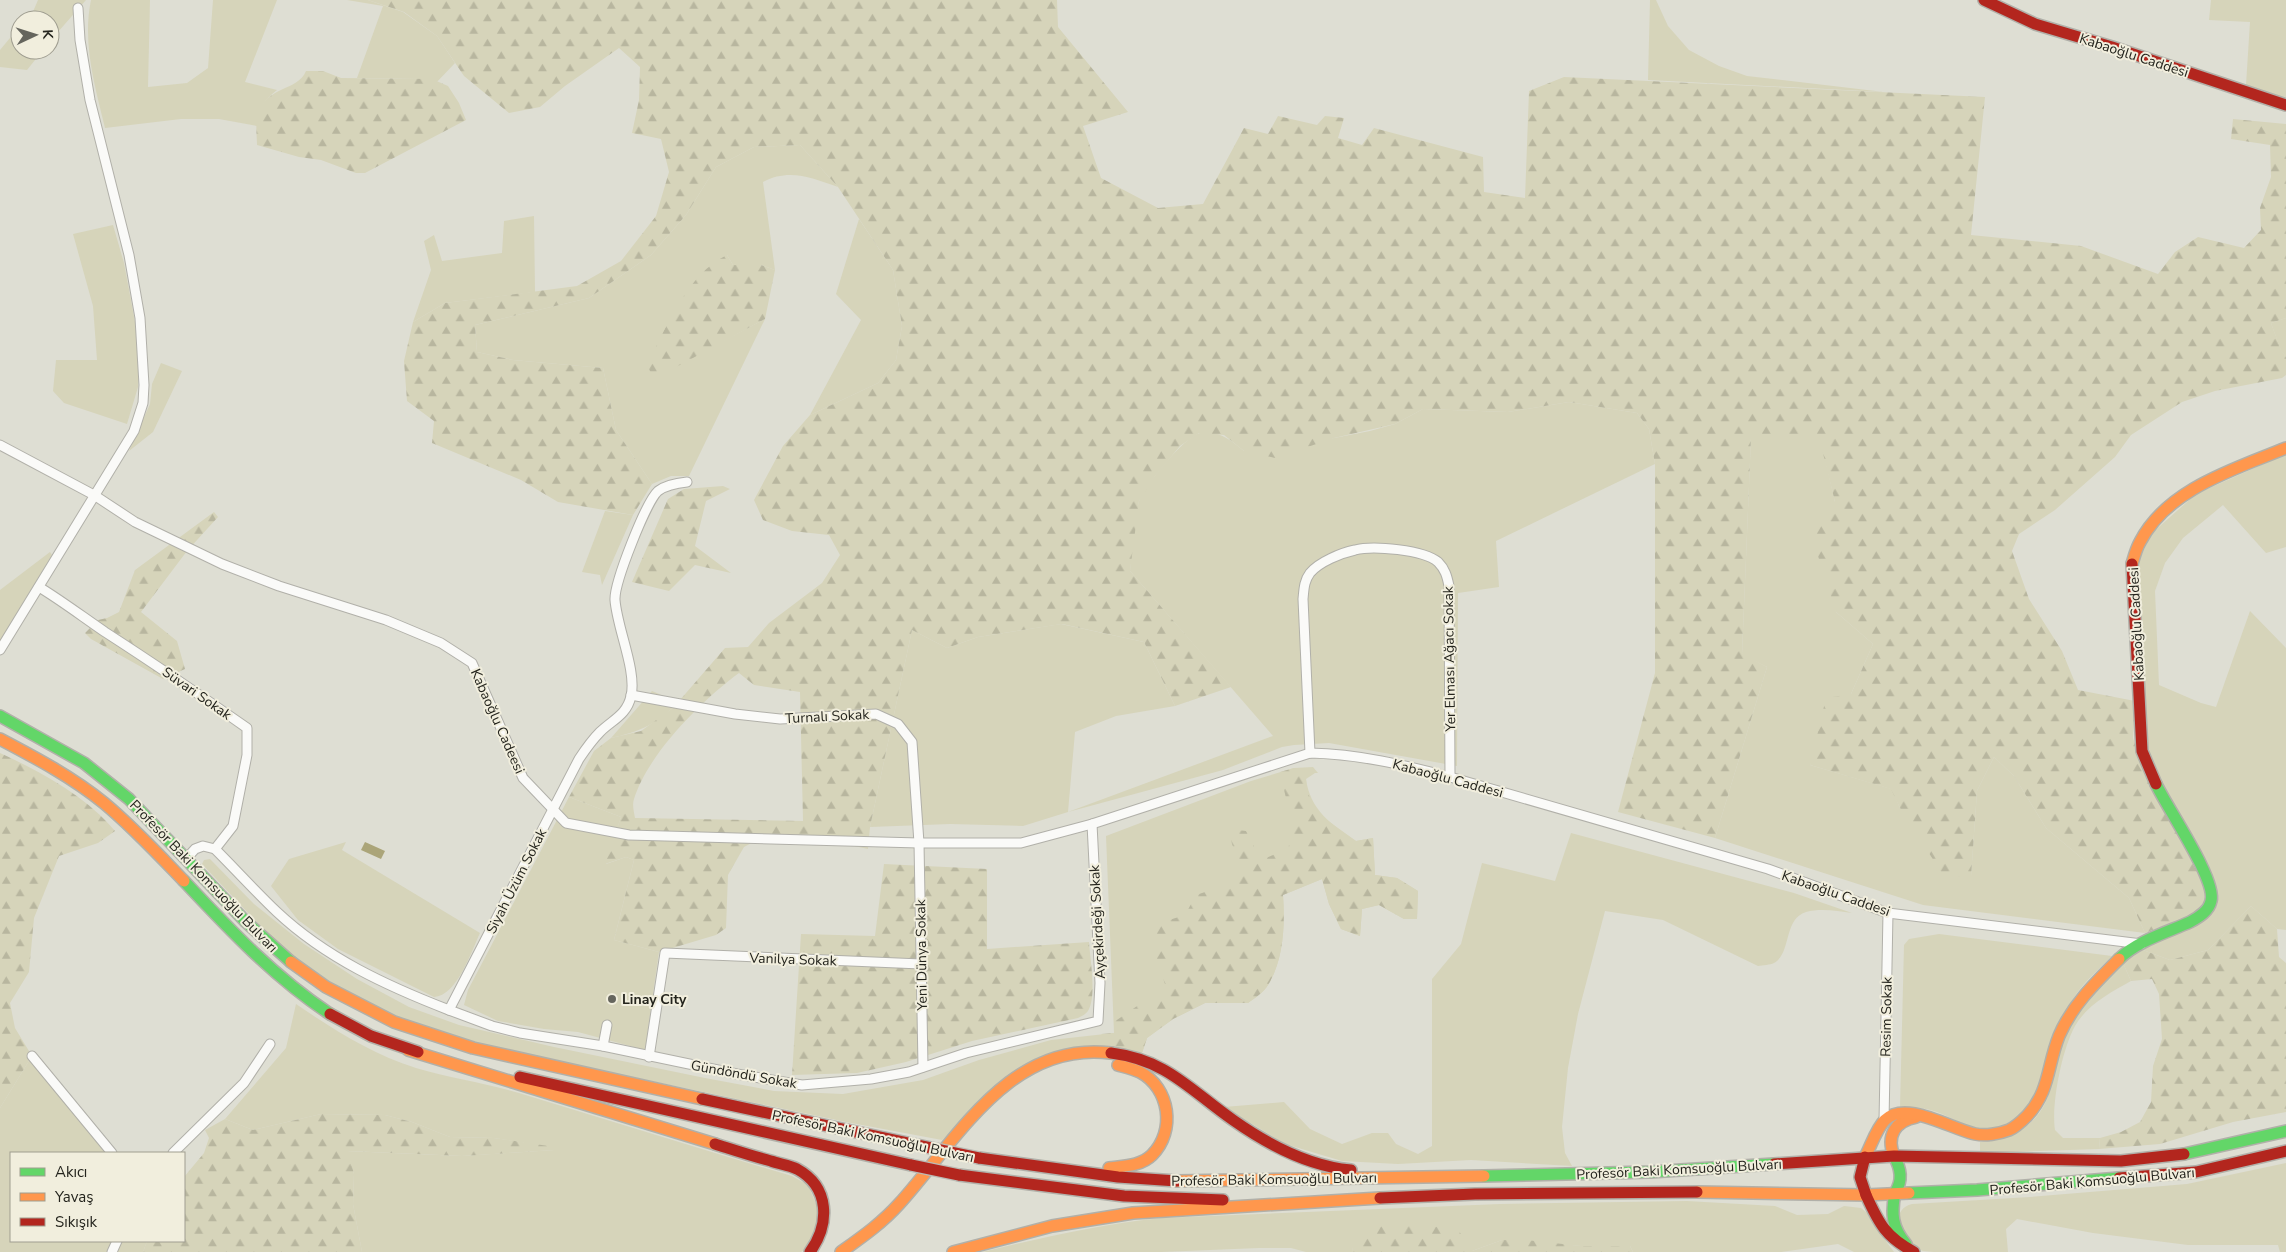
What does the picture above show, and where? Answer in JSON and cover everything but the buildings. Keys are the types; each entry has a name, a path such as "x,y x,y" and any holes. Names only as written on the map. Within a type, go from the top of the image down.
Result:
{"main road":[{"name":"Kabaoğlu Caddesi","path":"1984,0 2035,24 2112,47 2286,105"},
{"name":"Kabaoğlu Caddesi","path":"2142,944 2198,918 2208,908 2212,899 2208,878 2161,795 2142,751 2138,717 2138,668 2132,584 2134,554 2150,526 2175,502 2203,485 2286,448"},
{"name":"Profesör Baki Komsuoğlu Bulvarı","path":"0,716 46,740 92,769 129,799 245,921 280,954 333,992 394,1022 472,1048 756,1112 979,1158 1118,1177 1173,1180 1650,1172 1865,1157"},
{"name":"Profesör Baki Komsuoğlu Bulvarı","path":"0,740 36,757 93,793 141,837 242,943 290,987 353,1027 388,1044 408,1050 911,1165 1026,1185 1135,1198 1329,1200 1601,1192 1866,1195"},
{"path":"1914,1252 1887,1236 1859,1181 1859,1174 1865,1157 1884,1121 1893,1115 1904,1113 1927,1117 1975,1134 1987,1135 2009,1130 2021,1122 2034,1109 2044,1092 2059,1036 2081,997 2122,956 2142,944"},
{"path":"408,1050 796,1169 811,1179 824,1201 823,1227 817,1243 810,1252"},
{"path":"841,1252 878,1227 997,1090 1025,1070 1073,1054 1107,1052 1139,1058 1154,1064 1169,1071 1254,1136 1274,1146 1325,1165 1342,1170 1466,1176"},
{"path":"906,1213 991,1112 1022,1084 1041,1074 1062,1066 1082,1063 1101,1062 1123,1065 1141,1072 1150,1078 1165,1099 1169,1119 1164,1140 1153,1155 1145,1162 1136,1165 1115,1168 979,1158"},
{"path":"1914,1252 1896,1235 1893,1224 1895,1193 1902,1180 1902,1172 1889,1147 1889,1140 1901,1122 1912,1118 1927,1117"},
{"name":"Profesör Baki Komsuoğlu Bulvarı","path":"1894,1156 2121,1161 2191,1153 2286,1132"},
{"name":"Profesör Baki Komsuoğlu Bulvarı","path":"1895,1193 1977,1190 2170,1176 2212,1169 2286,1151"},
{"path":"1865,1157 1894,1156"},
{"path":"1866,1195 1895,1193"},
{"path":"953,1252 1034,1230 1114,1215 1329,1200"}],"street":[{"path":"0,650 134,431 143,403 144,366 134,280 90,100 80,40 78,8"},
{"path":"0,445 94,495"},
{"path":"632,696 632,678 618,621 615,598 619,577 654,495 667,486 686,482"},
{"name":"Kabaoğlu Cadeesi","path":"94,495 135,522 222,564 278,586 386,620 441,643 472,663 523,778 566,823 629,835 919,843"},
{"name":"Yer Elması Ağacı Sokak","path":"1310,753 1305,582 1311,572 1326,562 1355,550 1374,548 1424,554 1437,562 1446,572 1449,586 1450,777"},
{"name":"Süvari Sokak","path":"39,587 68,604 103,631 247,728 248,755 233,826 215,849"},
{"name":"Siyah Üzüm Sokak","path":"449,1010 579,759 591,741 626,710 632,696"},
{"name":"Turnalı Sokak","path":"632,696 736,714 780,719 876,714 898,724 912,742 919,843"},
{"name":"Kabaoğlu Caddesi","path":"919,843 1021,843 1092,824 1310,753 1343,754 1375,759 1450,777 1768,869 1888,913 2142,944"},
{"name":"Ayçekirdeği Sokak","path":"1092,824 1100,983 1098,1021"},
{"name":"Yeni Dünya Sokak","path":"919,843 923,1067"},
{"path":"186,859 195,849 204,846 215,849 278,913 318,945 360,972 400,991 449,1010"},
{"name":"Resim Sokak","path":"1884,1121 1888,913"},
{"name":"Vanilya Sokak","path":"649,1057 665,953 922,964"},
{"name":"Gündöndü Sokak","path":"449,1010 492,1026 520,1033 603,1046 649,1057 802,1084 871,1079 923,1067 966,1053 1098,1021"},
{"path":"603,1046 607,1025"},
{"path":"174,1152 244,1082 270,1044"},
{"path":"32,1056 111,1152"}],"green space":[{"path":"38,0 86,0 60,30 60,10 34,10"},
{"path":"91,0 150,0 148,87 187,83 208,68 213,0 277,0 245,82 277,90 262,105 257,126 219,119 181,119 105,128 89,48 88,32"},
{"path":"347,0 368,0 403,12 437,36 455,63 434,85 419,79 357,78 383,6"},
{"path":"368,0 1057,0 1058,27 1128,112 1083,126 1101,178 1158,208 1203,204 1244,128 1268,134 1278,116 1317,125 1325,116 1344,118 1338,138 1362,145 1374,128 1483,157 1484,192 1525,198 1529,91 1564,77 1985,97 1971,235 2081,246 2158,274 2175,252 2198,237 2244,248 2261,230 2260,208 2271,177 2270,145 2231,139 2233,119 2286,124 2286,318 2271,323 2281,350 2286,357 2286,375 2282,378 2215,391 2182,402 2131,435 2115,457 2055,510 2019,534 2012,551 2029,599 2062,651 2078,690 2135,701 2133,738 2143,768 2206,887 2206,899 2197,913 2145,933 2129,898 2046,828 2014,776 1994,757 1977,791 1971,877 1943,875 1900,808 1891,789 1810,765 1826,698 1851,694 1873,644 1836,612 1810,531 1835,502 1819,437 1751,438 1742,654 1767,667 1715,838 1618,812 1655,673 1655,464 1649,429 1637,413 1569,402 1508,412 1423,409 1395,424 1334,438 1275,458 1244,451 1224,435 1199,433 1180,446 1155,476 1139,501 1130,571 1231,687 1175,706 1144,642 1062,624 978,637 947,648 912,630 870,827 868,849 803,835 763,837 744,847 728,875 726,928 716,935 659,952 614,940 634,860 626,857 605,864 621,817 569,797 594,751 611,738 641,731 673,708 725,648 748,647 769,623 822,583 840,555 829,535 792,531 763,520 754,500 783,446 810,415 878,383 896,360 902,326 893,270 838,187 800,145 754,147 716,167 686,215 651,255 589,298 475,325 477,352 513,360 603,368 616,430 652,484 633,515 558,502 521,480 432,443 434,421 407,401 404,361 413,322 445,303 577,286 621,261 656,216 669,172 661,139 632,133 639,100 640,67 619,48 565,86 540,107 509,113 464,76 437,36 404,12","holes":["739,673 754,685 800,692 803,821 635,818 633,801 641,782 651,764 677,730 709,698"]},
{"path":"1650,0 1656,0 1668,26 1689,50 1719,66 1747,76 1884,92 1648,80"},
{"path":"2211,0 2286,0 2286,97 2270,95 2246,85 2250,22 2209,20"},
{"path":"10,38 10,60 35,60 27,70 0,67 0,50"},
{"path":"306,71 323,71 341,78 432,79 448,86 459,103 466,120 365,173 356,173 321,160 299,157 257,145 257,121 262,105 275,93 302,78"},
{"path":"800,145 838,187 810,178 791,175 763,182 775,270 761,265 733,265 727,255 723,341 765,319 689,476 671,476 652,484 616,430 603,368 513,360 477,352 475,325 589,298 651,255 686,215 716,167 754,147"},
{"path":"534,216 535,292 445,303 413,322 431,270 424,241 434,235 442,261 502,253 504,221"},
{"path":"859,219 893,270 902,326 896,360 878,383 810,415 861,320 836,294"},
{"path":"113,225 124,263 135,322 139,363 138,387 127,424 64,403 53,391 56,360 97,360 93,306 73,234"},
{"path":"727,255 733,265 761,265 775,270 765,319 667,372 651,373 647,365 679,303 700,275"},
{"path":"2286,318 2286,357 2281,351 2271,323"},
{"path":"161,363 182,371 153,432 129,451 150,404 152,384"},
{"path":"1569,402 1637,413 1649,429 1655,464 1496,541 1499,587 1458,593 1457,766 1329,743 1294,745 1282,747 1223,770 1068,812 1273,736 1130,571 1135,518 1142,495 1165,463 1193,436 1207,432 1219,434 1244,451 1370,431 1395,424 1423,409 1508,412"},
{"path":"1751,437 1820,437 1835,502 1836,612 1873,644 1851,694 1810,765 1892,789 1900,808 1971,876 1977,791 1994,757 2014,776 2046,828 2129,898 2145,933 1923,905 1715,838 1767,667 1742,655"},
{"path":"2286,454 2286,547 2266,553 2223,505 2183,538 2165,563 2155,591 2159,685 2201,703 2216,707 2250,611 2286,648 2286,930 2277,929 2251,906 2208,950 2170,960 2143,950 2207,916 2217,906 2217,890 2179,821 2153,767 2145,730 2138,585 2139,561 2151,534 2196,494"},
{"path":"723,486 730,489 706,501 695,546 731,573 695,565 669,591 632,582 668,499 684,489"},
{"path":"605,511 633,515 602,585 600,575 582,572"},
{"path":"214,512 218,517 187,551 141,612 177,641 185,669 163,679 91,639 85,633 98,620 119,612 135,570"},
{"path":"50,552 52,555 0,641 0,590"},
{"path":"1061,624 1144,642 1175,706 1116,716 1075,732 1068,812 1023,826 950,824 870,827 912,630 947,648 978,637"},
{"path":"652,691 678,702 671,710 648,726 611,738"},
{"path":"0,753 31,768 77,796 115,831 98,843 59,856 34,918 29,972 10,1003 15,1028 32,1056 0,1108"},
{"path":"1313,767 1318,773 1306,779 1308,790 1317,808 1331,823 1356,841 1373,838 1375,875 1397,878 1418,891 1417,919 1404,919 1379,905 1362,909 1360,936 1341,929 1329,904 1322,879 1283,895 1282,941 1277,964 1266,988 1254,999 1248,1003 1205,1003 1173,1019 1147,1038 1142,1053 1055,1051 942,1140 846,1122 485,1046 409,1023 349,995 278,945 202,864 204,860 210,859 254,904 304,944 357,979 409,1007 459,1025 554,1047 774,1091 843,1094 923,1080 979,1060 1051,1040 1114,1033 1106,836 1251,781 1294,768"},
{"path":"1294,768 1306,779 1307,792 1320,815 1356,841 1373,838 1375,875 1397,878 1418,891 1417,919 1404,919 1379,905 1362,909 1360,936 1341,929 1329,904 1322,879 1283,895 1284,918 1280,953 1273,975 1262,992 1248,1003 1205,1003 1173,1019 1147,1038 1142,1053 1115,1047 1101,1034 1114,1033 1114,1022 1140,1004 1169,997 1147,927 1185,915 1196,895 1226,885 1241,865 1232,844 1229,829 1246,831 1261,860 1288,849 1293,829 1280,772"},
{"path":"569,797 621,817 606,864 626,857 634,860 614,940 659,952 645,1050 578,1032 544,1029 498,1021 464,1005 468,990"},
{"path":"1571,833 1794,893 1852,913 1829,910 1806,912 1794,922 1780,958 1772,964 1758,966 1663,920 1605,911 1578,1014 1568,1068 1562,1127 1565,1153 1572,1166 1471,1160 1398,1164 1342,1161 1285,1144 1224,1107 1284,1102 1310,1129 1342,1144 1372,1133 1388,1133 1396,1144 1418,1154 1432,1146 1432,979 1461,944 1482,863 1555,881"},
{"path":"346,842 342,850 480,933 462,972 450,989 442,995 434,997 338,949 298,920 271,886 289,859"},
{"path":"884,864 987,869 987,949 1089,942 1093,987 1091,1005 1088,1011 1078,1018 972,1041 906,1062 857,1073 792,1075 801,934 875,936"},
{"path":"2251,906 2277,929 2279,957 2286,963 2286,1112 2233,1122 2160,1144 2099,1149 2100,1138 2121,1132 2140,1122 2151,1102 2153,1066 2162,1039 2159,994 2152,979 2131,981 2123,963 2143,950 2170,960 2208,950"},
{"path":"1939,934 2112,956 2089,979 2074,998 2043,1080 2022,1114 2008,1125 1991,1130 1977,1129 1932,1110 1900,1108 1904,945 1909,939"},
{"path":"2123,963 2131,981 2093,1005 2080,1018 2066,1048 2056,1092 2055,1130 2063,1138 2100,1138 2099,1149 1980,1153 1980,1142 2013,1133 2028,1125 2038,1115 2046,1102 2061,1044 2067,1030 2085,1003"},
{"path":"296,1004 325,1023 384,1056 416,1068 519,1093 792,1176 808,1185 820,1213 811,1245 801,1252 362,1252 353,1204 354,1174 347,1151 462,1156 554,1150 555,1148 494,1138 450,1137 412,1122 385,1115 321,1114 253,1130 225,1119 286,1048"},
{"path":"32,1056 111,1152 10,1152 10,1242 147,1242 143,1252 0,1252 0,1108"},
{"path":"321,1114 385,1115 412,1122 450,1137 494,1138 555,1147 555,1150 462,1156 348,1151 354,1174 353,1204 362,1252 143,1252 147,1242 185,1242 185,1176 204,1153 209,1138 205,1130 225,1119 253,1130"},
{"path":"2286,1163 2286,1252 2280,1252 2278,1245 2188,1245 2093,1233 2017,1219 2006,1229 2008,1252 1928,1252 1916,1248 1910,1242 1904,1235 1899,1220 1900,1213 1904,1208 1912,1204 2030,1197 2187,1184"},
{"path":"1687,1201 1775,1206 1797,1215 1828,1214 1844,1206 1861,1208 1871,1216 1894,1252 1854,1252 1838,1244 1781,1252 1633,1252 1630,1246 1581,1246 1502,1240 1472,1251 1351,1238 1353,1252 1306,1252 1291,1248 1259,1248 1161,1252 982,1252 1094,1228 1162,1218 1500,1204"},
{"path":"1388,1224 1457,1228 1472,1251 1502,1240 1526,1240 1581,1246 1630,1246 1633,1252 1353,1252 1350,1238"}],"shaded area":[{"path":"365,842 385,851 381,859 361,850"}],"traffic: fast":[{"path":"0,716 84,763 129,799 245,921 291,962"},
{"path":"2119,959 2144,942 2197,918 2206,911 2211,901 2211,891 2199,861 2156,784"},
{"path":"184,881 271,968 309,1000 330,1014"},
{"path":"2184,1154 2286,1131"},
{"path":"1894,1156 1900,1174 1899,1184 1895,1193"},
{"path":"1484,1176 1650,1172 1774,1164"},
{"path":"1909,1193 1977,1190 2119,1178"},
{"path":"1895,1193 1893,1207 1895,1226 1906,1244"}],"traffic: slow":[{"path":"2132,564 2135,553 2152,524 2167,508 2204,483 2286,448"},
{"path":"0,739 54,768 92,794 115,812 184,881"},
{"path":"1865,1157 1882,1124 1894,1115 1916,1114 1979,1135 2001,1133 2016,1126 2027,1116 2040,1097 2055,1047 2064,1025 2085,994 2119,959"},
{"path":"291,962 326,987 394,1022 473,1048 702,1099"},
{"path":"408,1050 715,1144"},
{"path":"841,1252 872,1230 886,1217 921,1179 965,1125 989,1100 1015,1078 1043,1062 1075,1053 1111,1053"},
{"path":"1109,1168 1132,1165 1148,1159 1160,1145 1167,1122 1166,1110 1158,1088 1140,1072 1118,1065"},
{"path":"1894,1156 1891,1142 1894,1130 1903,1122 1916,1117"},
{"path":"1177,1181 1484,1176"},
{"path":"1697,1192 1866,1195 1909,1193"},
{"path":"953,1252 1052,1226 1133,1213 1380,1198"}],"traffic: jam":[{"path":"1984,0 2035,24 2112,47 2286,105"},
{"path":"2132,564 2142,751 2156,784"},
{"path":"330,1014 371,1036 418,1052"},
{"path":"1111,1053 1148,1062 1163,1069 1233,1120 1274,1145 1304,1159 1335,1168 1351,1170"},
{"path":"520,1077 911,1165"},
{"path":"702,1099 931,1148"},
{"path":"715,1144 791,1166 808,1177 816,1186 821,1196 823,1218 817,1241 810,1252"},
{"path":"931,1148 979,1158"},
{"path":"2119,1178 2196,1172 2286,1151"},
{"path":"1774,1164 1894,1156 2121,1161 2184,1154"},
{"path":"1865,1157 1860,1177 1866,1195"},
{"path":"979,1158 1118,1177 1177,1181"},
{"path":"911,1165 959,1175"},
{"path":"959,1175 1124,1196 1223,1200"},
{"path":"1380,1198 1475,1194 1697,1192"},
{"path":"1866,1195 1884,1229 1897,1241 1914,1252"}],"place":[{"name":"Linay City","path":"612,999"}]}
